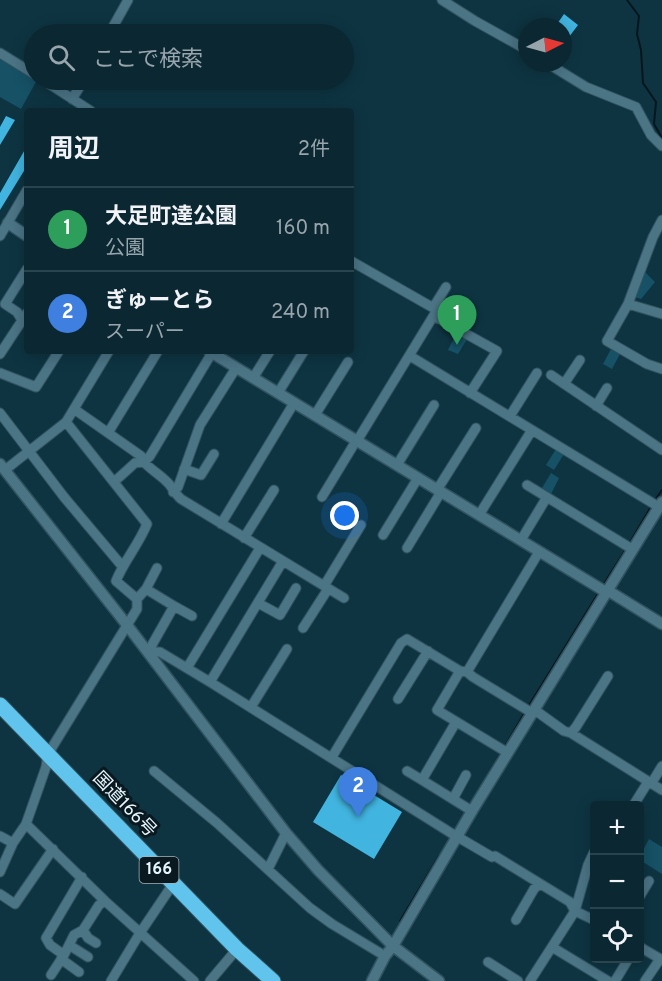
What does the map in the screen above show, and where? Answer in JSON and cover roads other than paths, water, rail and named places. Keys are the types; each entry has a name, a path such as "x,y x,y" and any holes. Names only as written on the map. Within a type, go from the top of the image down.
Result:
{"highway":[{"name":"国道166号","path":"2,712 48,754 237,949 273,981"}],"street":[{"path":"115,24 128,0"},
{"path":"442,0 518,45"},
{"path":"0,53 24,68"},
{"path":"562,72 586,87 636,107 651,135 662,146"},
{"path":"56,90 73,104 79,90"},
{"path":"0,236 4,220 24,194"},
{"path":"4,220 24,234"},
{"path":"662,220 653,237 628,304 607,341 647,364 662,369"},
{"path":"354,263 497,351 470,393"},
{"path":"24,273 3,303 24,315"},
{"path":"322,497 410,356 446,287"},
{"path":"628,304 662,314"},
{"path":"0,354 24,318"},
{"path":"0,373 36,387 57,354"},
{"path":"107,354 66,422 30,451 2,467 148,652 286,833 318,870 393,946 439,981"},
{"path":"108,433 157,354"},
{"path":"114,482 135,463 144,462 150,456 211,354"},
{"path":"215,354 539,552 662,624"},
{"path":"253,378 268,354"},
{"path":"278,393 302,354"},
{"path":"372,981 504,751 657,504 410,356"},
{"path":"564,384 580,360"},
{"path":"315,416 348,362"},
{"path":"172,492 178,487 200,425 236,368"},
{"path":"510,416 537,372"},
{"path":"551,375 662,450"},
{"path":"596,406 607,388"},
{"path":"221,524 294,403"},
{"path":"397,465 434,405"},
{"path":"74,409 141,456 144,462 168,482 172,492 181,500 344,598"},
{"path":"0,412 64,497 122,566"},
{"path":"66,422 147,524 122,566 116,581 137,599"},
{"path":"407,548 476,428"},
{"path":"479,515 532,430"},
{"path":"184,469 201,475 214,454"},
{"path":"383,535 418,478"},
{"path":"527,485 629,547"},
{"path":"244,538 274,490"},
{"path":"520,540 547,497"},
{"path":"303,628 361,525"},
{"path":"187,668 260,548"},
{"path":"504,751 437,710 539,552"},
{"path":"210,682 283,561"},
{"path":"0,872 13,843 26,824 46,767 48,754 137,609 137,599 146,590 157,568"},
{"path":"258,603 280,615 296,588"},
{"path":"146,590 192,616"},
{"path":"148,652 174,606"},
{"path":"332,757 401,644 407,639 529,711 539,713 564,731 571,733 662,790"},
{"path":"251,707 287,649"},
{"path":"398,699 428,651"},
{"path":"148,652 160,652 187,668 454,835 492,857 495,856 570,902 575,911 590,918"},
{"path":"571,733 608,676"},
{"path":"422,780 456,722"},
{"path":"637,801 662,766"},
{"path":"154,771 217,823 261,866 268,869 310,908 385,956"},
{"path":"407,771 470,809"},
{"path":"453,799 466,775"},
{"path":"26,824 105,901 194,981"},
{"path":"268,869 286,833"},
{"path":"0,836 13,843"},
{"path":"0,894 15,904 53,849"},
{"path":"530,981 575,911 593,855"},
{"path":"79,972 50,945 46,938 82,877"},
{"path":"644,888 649,881"},
{"path":"111,981 173,884"},
{"path":"516,920 539,884"},
{"path":"51,975 74,935 83,930 99,905 105,901"},
{"path":"83,930 88,938 96,943"},
{"path":"69,945 88,957"},
{"path":"552,947 608,981"},
{"path":"210,981 237,949"},
{"path":"644,949 660,957 645,981"},
{"path":"488,962 518,981"},
{"path":"615,981 626,963"}],"waterway":[{"path":"627,0 639,16 637,34 641,50 643,83 656,102 654,124 662,138"},
{"path":"655,500 662,490"},
{"path":"629,544 652,505"},
{"path":"602,587 626,549"},
{"path":"528,707 599,592"},
{"path":"504,748 525,712"},
{"path":"487,777 501,753"},
{"path":"400,921 439,856"}],"place":[{"name":"大足町達公園","path":"457,345"},
{"name":"ぎゅーとら","path":"358,817"}]}
